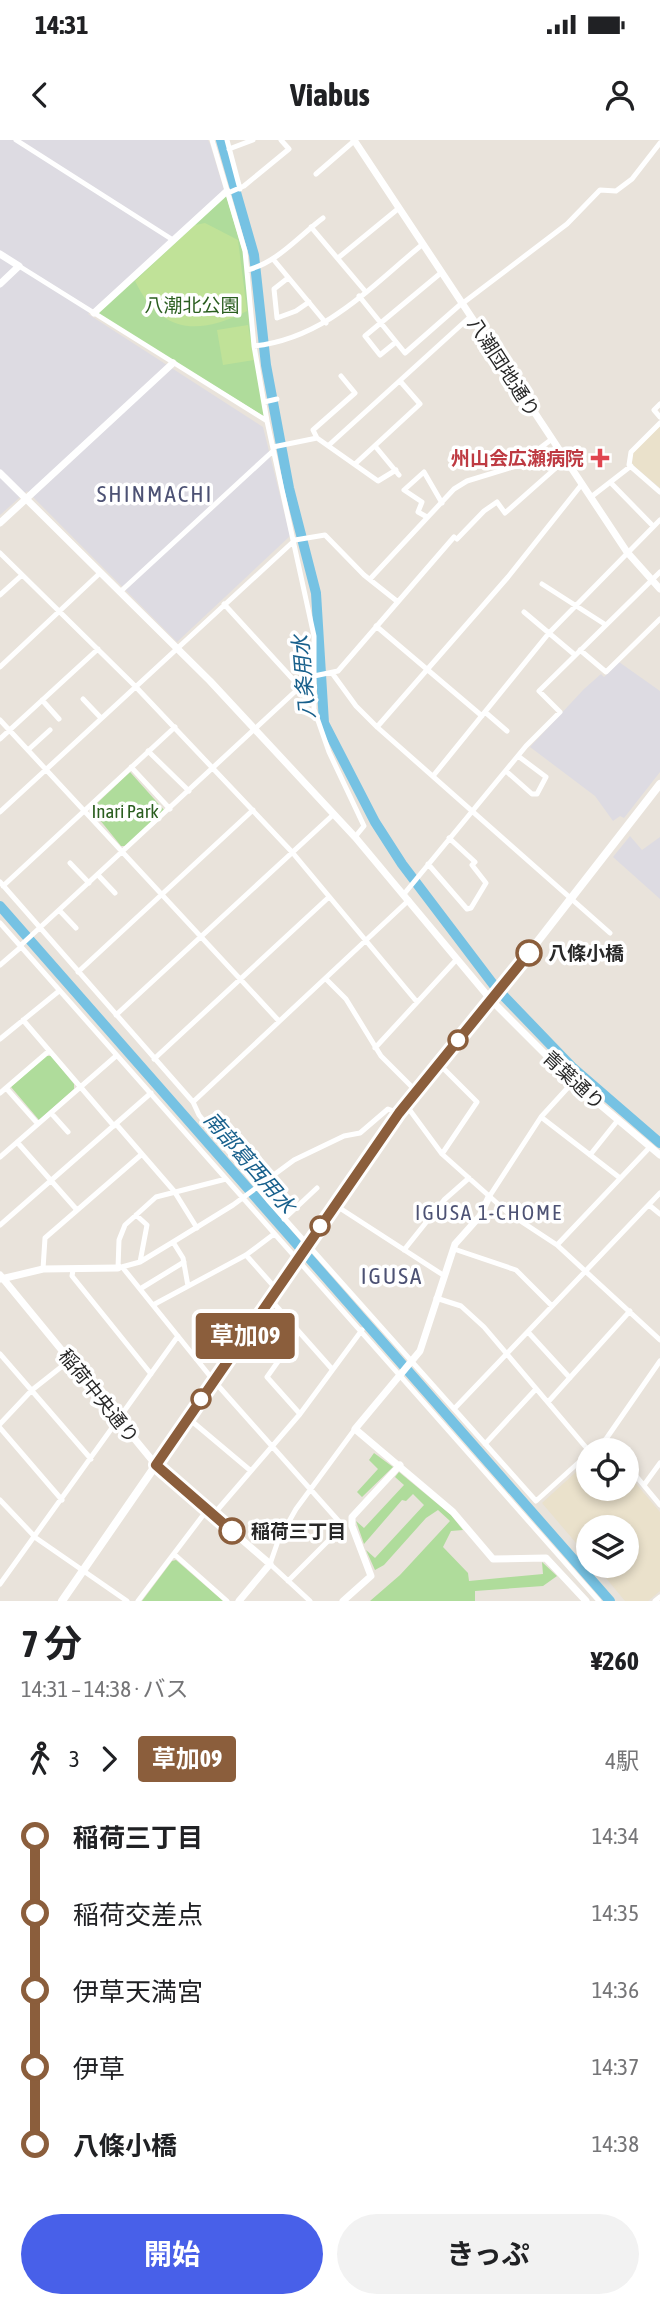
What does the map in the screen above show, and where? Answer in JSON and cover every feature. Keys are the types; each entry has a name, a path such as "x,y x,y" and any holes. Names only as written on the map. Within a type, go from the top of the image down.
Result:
{"main road":[{"path":"62,1601 399,1113 492,1001 660,784"}],"street":[{"path":"16,140 173,240"},
{"path":"212,140 245,251 267,421 314,636 314,709 320,729 364,827 355,837"},
{"path":"227,140 239,189"},
{"path":"229,149 253,140"},
{"path":"94,313 228,192 239,189 289,149 281,140"},
{"path":"316,173 354,140"},
{"name":"八潮団地通り","path":"354,140 627,552 660,589"},
{"path":"359,296 405,353 463,303 566,224 600,190 616,191 626,183 660,143"},
{"path":"338,258 399,208"},
{"path":"247,270 262,266 273,259 323,218"},
{"path":"311,227 365,291"},
{"path":"257,346 304,335 326,323 423,244"},
{"path":"0,254 267,421"},
{"path":"273,259 326,323"},
{"path":"0,284 19,266"},
{"path":"396,342 380,355 365,336 442,272"},
{"path":"288,278 274,289 277,318 296,312 309,302"},
{"path":"329,445 471,316"},
{"path":"0,523 173,363"},
{"path":"341,376 355,393 313,430 317,438 378,481 398,472 375,446"},
{"path":"355,464 420,404 400,381"},
{"path":"266,402 277,400"},
{"path":"660,404 654,411 660,418"},
{"path":"591,497 612,484 631,466 631,452 660,423"},
{"path":"120,592 274,448 317,438"},
{"path":"370,579 454,489 467,481 516,466 552,439"},
{"path":"0,965 300,687 314,676 332,673 455,538 484,511 497,502 505,513 566,460"},
{"path":"631,466 660,492"},
{"path":"427,517 418,512 422,502 404,489 424,472 442,503"},
{"name":"青葉通り","path":"0,473 255,729 355,837 492,1001 573,1082 660,1155"},
{"path":"612,484 653,526"},
{"path":"377,727 582,485"},
{"path":"433,776 549,633 660,520"},
{"path":"0,811 295,540 325,535 398,602"},
{"path":"0,553 214,768 292,852 417,1002"},
{"path":"193,1101 366,941 406,897 449,838 518,756 560,712 539,691 660,572"},
{"path":"0,667 100,573"},
{"path":"0,595 22,575"},
{"path":"542,584 606,625"},
{"path":"224,604 300,687"},
{"path":"524,612 575,654"},
{"path":"580,650 606,672 660,620"},
{"path":"376,626 426,670 507,731"},
{"path":"0,739 98,649"},
{"path":"332,673 356,706 377,727 610,933"},
{"path":"83,699 101,718"},
{"path":"42,700 59,719"},
{"path":"0,720 279,1021"},
{"path":"174,727 2,884 193,1101 198,1115 306,1247 536,1501 576,1465"},
{"path":"28,750 50,730"},
{"path":"148,751 189,791"},
{"path":"506,771 532,794 537,794 546,777 518,756"},
{"path":"131,767 170,809"},
{"path":"78,972 253,810"},
{"path":"116,1015 334,814"},
{"path":"428,864 467,909 471,908 486,883 472,865 475,862 449,838"},
{"path":"70,863 89,883"},
{"path":"98,875 115,893"},
{"path":"154,1059 329,897"},
{"path":"59,910 76,928"},
{"path":"0,923 226,1179 245,1196 274,1234 299,1258 401,1373 599,1601"},
{"path":"375,1048 457,959"},
{"path":"326,979 346,999 375,1048 416,1091"},
{"path":"0,1039 59,991"},
{"path":"23,1020 174,1191 197,1228"},
{"path":"0,1093 49,1051"},
{"path":"0,1157 116,1056"},
{"path":"438,1063 477,1102 442,1154"},
{"path":"239,1601 270,1564 278,1541 311,1487 425,1342 443,1275 454,1249 485,1209 489,1197 541,1117 573,1082"},
{"path":"6,1088 38,1124"},
{"path":"0,1225 151,1093"},
{"path":"406,1105 442,1154 489,1197 557,1245 660,1340"},
{"path":"1,1278 43,1269 120,1268 140,1262 256,1189 294,1160 344,1136 360,1133 388,1109 399,1113"},
{"path":"51,1113 68,1132"},
{"path":"541,1117 620,1178"},
{"path":"590,1155 618,1120"},
{"path":"17,1142 77,1210"},
{"path":"557,1245 650,1147"},
{"path":"43,1269 45,1238 142,1154"},
{"path":"404,1250 444,1200 469,1178"},
{"path":"226,1179 156,1197 125,1225 119,1240 120,1268 214,1381 273,1444 343,1526 288,1581"},
{"path":"285,1219 317,1188"},
{"path":"454,1409 660,1194"},
{"path":"335,1205 443,1275"},
{"path":"649,1205 660,1214"},
{"path":"136,1215 147,1225 140,1262"},
{"path":"153,1305 246,1255 274,1234"},
{"path":"173,1242 184,1262 188,1286"},
{"path":"454,1249 516,1270 552,1306"},
{"path":"246,1255 277,1290"},
{"path":"140,1289 184,1262"},
{"path":"73,1270 72,1276 151,1374"},
{"name":"稲荷中央通り","path":"1,1278 156,1465 270,1564"},
{"path":"436,1298 460,1306 484,1327 578,1438"},
{"path":"271,1299 332,1369"},
{"path":"548,1402 630,1311"},
{"path":"654,1335 660,1327"},
{"path":"138,1601 210,1512 251,1471 300,1414 362,1330"},
{"path":"299,1332 267,1377 300,1414"},
{"path":"528,1332 570,1378"},
{"path":"0,1584 36,1538 178,1336"},
{"path":"0,1354 91,1460"},
{"path":"62,1500 0,1426 32,1390 70,1360"},
{"path":"0,1366 6,1361"},
{"path":"607,1438 660,1361"},
{"path":"485,1444 536,1389"},
{"path":"188,1418 251,1471"},
{"path":"355,1429 453,1512 489,1557 499,1561 546,1558 586,1601"},
{"path":"644,1485 660,1463"},
{"path":"343,1601 369,1578 371,1573 352,1526 352,1517 400,1465"},
{"path":"639,1479 660,1505"},
{"path":"0,1500 36,1538 127,1601"},
{"path":"174,1554 227,1601"},
{"path":"270,1564 310,1601"},
{"path":"655,1601 660,1597"}],"shaded area":[{"path":"0,140 208,140 210,144 224,190 88,314 263,427 290,536 177,642 27,491 0,515"},
{"path":"660,426 660,488 632,464 633,452"},
{"path":"619,662 660,691 660,772 624,818 620,816 613,821 595,796 530,747 584,689 601,674 604,677"},
{"path":"630,836 642,850 660,837 660,899 613,857"},
{"path":"576,1472 576,1501 639,1501 639,1487 660,1512 660,1591 648,1601 625,1601 606,1578 639,1578 639,1515 576,1515 576,1543 542,1503"}],"green space":[{"name":"八潮北公園","path":"226,195 243,252 265,417 96,313"},
{"path":"205,223 238,240 247,311 230,319 198,326 169,321 145,299 135,281 195,225"},
{"path":"248,325 254,360 223,365 217,330"},
{"name":"Inari Park","path":"130,772 164,810 126,846 121,846 91,809"},
{"path":"46,1056 51,1056 74,1084 74,1089 39,1120 11,1087"},
{"path":"374,1453 393,1467 362,1497 357,1492 378,1469 369,1460"},
{"path":"399,1472 451,1515 463,1530 451,1531 443,1547 468,1573 469,1581 543,1574 542,1562 557,1576 543,1586 475,1591 475,1601 370,1601 400,1575 450,1521 438,1510 426,1518 384,1565 375,1570 366,1550 375,1558 424,1505 413,1494 406,1501 402,1500 364,1544 356,1521 364,1528 404,1485 395,1477"},
{"path":"176,1560 223,1601 142,1601 172,1561"}],"waterway":[{"name":"八条用水","path":"221,140 254,255 266,365 289,488 316,593 324,723 375,822 402,864 496,988 572,1067 660,1143"},
{"name":"南部葛西用水","path":"0,906 610,1601"}],"bus line":[{"name":"草加09","path":"232,1531 156,1465 399,1113 529,953"}],"place":[{"name":"州山会広瀬病院","path":"600,458"},
{"name":"八條小橋","path":"529,953"},
{"name":"稲荷三丁目","path":"232,1531"}],"district":[{"name":"SHINMACHI","path":"155,494"},
{"name":"IGUSA 1-CHOME","path":"489,1212"},
{"name":"IGUSA","path":"392,1276"}]}
